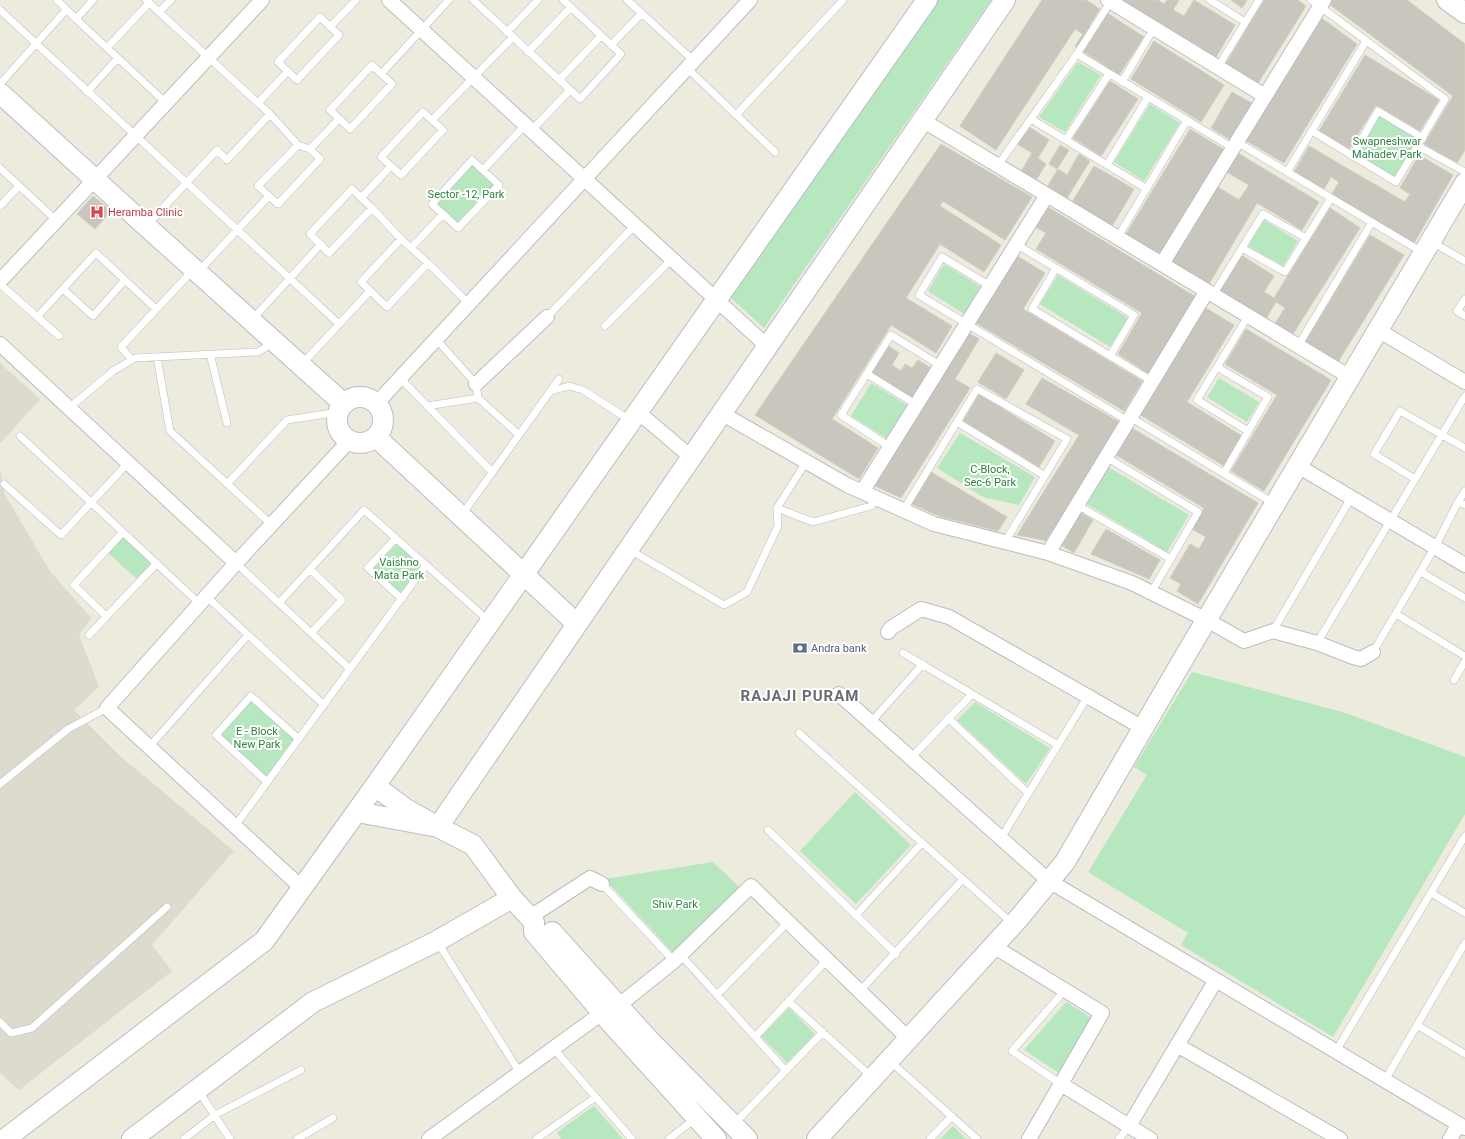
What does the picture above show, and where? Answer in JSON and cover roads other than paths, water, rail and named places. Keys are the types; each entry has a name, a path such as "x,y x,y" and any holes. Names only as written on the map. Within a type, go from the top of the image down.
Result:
{"street":[{"path":"0,281 262,0"},
{"path":"389,0 767,346"},
{"path":"376,404 750,0"},
{"path":"438,827 1005,0"},
{"path":"1447,0 1465,13"},
{"path":"5,1139 264,941 357,812 635,417 923,1"},
{"path":"1110,1 1265,96"},
{"path":"1162,264 1265,96 1319,2"},
{"path":"0,92 94,180 300,365 341,408"},
{"path":"922,120 1350,377"},
{"path":"817,1139 1013,924 1065,862 1465,183"},
{"path":"862,492 1047,195"},
{"path":"1048,553 1152,381 1210,293"},
{"path":"477,391 547,317"},
{"path":"1378,330 1465,382"},
{"path":"0,344 236,563"},
{"path":"356,398 363,398 376,404 383,416 383,424 380,431 370,441 363,443 349,441 344,437 338,425 337,418 341,408 349,400 356,398"},
{"path":"721,413 847,485 903,511 934,524 1048,553 1132,583 1244,640 1273,631 1317,643 1353,657 1361,658 1373,652"},
{"path":"635,417 691,457"},
{"path":"376,436 577,624"},
{"path":"302,888 108,708 236,563 349,441"},
{"path":"1298,466 1465,565"},
{"path":"888,632 891,628 921,609 948,617 1144,728"},
{"path":"839,694 1049,881 1462,1126 1450,1139"},
{"path":"375,786 406,809 474,845 512,898 532,920 544,923 610,1010 716,1139"},
{"path":"357,812 438,827"},
{"path":"532,920 590,878 602,884"},
{"path":"429,1139 610,1010 677,958 751,886 908,1038"},
{"path":"132,1139 313,1002 437,941 512,898"},
{"path":"993,946 1102,1013 1029,1139"},
{"path":"1129,1126 1216,980"},
{"path":"610,1010 740,1132"},
{"path":"1178,1045 1340,1139"},
{"path":"1061,1084 1150,1139"}],"lane":[{"path":"57,0 166,103"},
{"path":"76,19 93,0"},
{"path":"159,12 171,0"},
{"path":"330,27 356,0"},
{"path":"382,74 449,0"},
{"path":"432,120 473,78 538,0"},
{"path":"476,1 528,52 580,99 621,54 564,0"},
{"path":"627,0 642,13 736,115 775,152"},
{"path":"736,115 844,0"},
{"path":"1210,0 1245,22"},
{"path":"1218,68 1259,0"},
{"path":"107,48 148,1 270,114 298,145 310,149 320,159 278,204 258,186 298,145"},
{"path":"998,165 1077,54 1110,1"},
{"path":"1312,131 1396,182 1445,99 1366,41 1319,2"},
{"path":"528,52 571,7"},
{"path":"0,10 339,324"},
{"path":"0,84 66,10"},
{"path":"611,45 642,13"},
{"path":"320,16 339,35 297,80 288,71 278,62 320,16"},
{"path":"1122,82 1154,28"},
{"path":"559,80 601,36"},
{"path":"1287,172 1366,41"},
{"path":"1077,54 1187,120 1287,172 1372,222 1427,247 1465,261"},
{"path":"88,92 118,58"},
{"path":"372,65 382,74 392,84 350,129 330,110 372,65"},
{"path":"258,103 288,71"},
{"path":"1066,140 1109,74"},
{"path":"483,170 570,90"},
{"path":"1106,165 1148,97"},
{"path":"1352,156 1378,111 1422,138"},
{"path":"423,112 432,120 443,130 401,175 381,157 423,112"},
{"path":"146,226 217,150 227,160 270,114"},
{"path":"310,149 339,119"},
{"path":"1031,119 1147,189"},
{"path":"1118,238 1187,120"},
{"path":"1418,146 1465,172"},
{"path":"472,160 483,170 499,185 458,228 432,204 472,160"},
{"path":"361,198 391,166"},
{"path":"0,168 56,220"},
{"path":"0,206 19,186"},
{"path":"372,208 329,253 310,234 352,189 372,208 401,239 428,263 469,304"},
{"path":"132,360 121,347 156,309 237,230 269,196"},
{"path":"1242,248 1285,272 1331,198"},
{"path":"411,248 443,214"},
{"path":"1210,293 1242,248 1263,214 1306,238"},
{"path":"1298,346 1372,222"},
{"path":"547,317 635,225"},
{"path":"401,239 361,282 387,307 428,263"},
{"path":"251,321 321,244"},
{"path":"1016,244 1134,315 1110,356"},
{"path":"37,317 96,254 156,309"},
{"path":"990,286 942,257 919,295 1275,504"},
{"path":"605,326 672,259"},
{"path":"1056,268 1032,309 1152,381"},
{"path":"63,289 93,316 125,280"},
{"path":"0,284 58,336"},
{"path":"300,365 370,291"},
{"path":"1465,299 1457,311 1465,316"},
{"path":"1248,316 1197,400 1248,431"},
{"path":"890,447 841,415 866,374 891,335 941,366"},
{"path":"436,339 477,391 519,436"},
{"path":"69,408 113,371 134,358 258,352 274,342"},
{"path":"210,354 227,423"},
{"path":"156,357 170,432 272,525"},
{"path":"1217,367 1268,398 1224,473"},
{"path":"866,374 917,405"},
{"path":"400,378 492,472"},
{"path":"461,516 559,379"},
{"path":"551,390 569,386 583,390 635,417"},
{"path":"903,511 977,389 1067,439 1005,542"},
{"path":"427,406 477,391"},
{"path":"1317,643 1465,396"},
{"path":"227,484 287,420 341,408"},
{"path":"1415,479 1374,454 1400,411 1465,448"},
{"path":"957,422 1045,476"},
{"path":"20,436 157,563 248,635 324,705"},
{"path":"1106,457 1198,512 1151,592"},
{"path":"628,549 724,605 747,592 778,526 777,508 806,462"},
{"path":"4,484 61,535 128,463"},
{"path":"1373,652 1462,504 1465,491"},
{"path":"1273,631 1351,498"},
{"path":"777,508 813,522 871,506 877,499"},
{"path":"1077,505 1171,559"},
{"path":"279,603 364,510 490,622"},
{"path":"106,616 74,585 123,532"},
{"path":"396,538 368,568 402,599"},
{"path":"89,635 157,563"},
{"path":"236,563 350,669"},
{"path":"235,826 426,565"},
{"path":"310,569 342,600 311,633"},
{"path":"1421,572 1465,598"},
{"path":"1396,614 1465,656"},
{"path":"149,747 248,635"},
{"path":"903,653 1058,745"},
{"path":"1454,680 1465,661"},
{"path":"871,722 923,664"},
{"path":"911,758 972,694"},
{"path":"267,782 216,735 251,696 299,739"},
{"path":"1001,838 1088,696"},
{"path":"0,784 68,729 108,708"},
{"path":"948,718 1028,793"},
{"path":"799,733 1013,924"},
{"path":"768,830 896,954"},
{"path":"1336,1051 1465,836"},
{"path":"856,915 922,843"},
{"path":"860,991 896,954 963,879"},
{"path":"602,884 717,995 786,1071"},
{"path":"1431,893 1465,913"},
{"path":"0,1022 11,1033 32,1028 167,906"},
{"path":"717,995 788,922"},
{"path":"437,941 520,1073"},
{"path":"1385,1080 1465,943"},
{"path":"755,1037 827,960"},
{"path":"1061,1084 1012,1051 1065,990"},
{"path":"788,1001 872,1077"},
{"path":"1417,1025 1465,1053"},
{"path":"740,1132 786,1071 823,1032"},
{"path":"554,1049 632,1139"},
{"path":"888,1060 977,1139"},
{"path":"184,1139 215,1115 301,1070"},
{"path":"198,1090 230,1139"},
{"path":"536,1139 596,1097"},
{"path":"930,1139 952,1116"},
{"path":"669,1139 697,1117"},
{"path":"297,1139 333,1118"},
{"path":"1119,1139 1129,1126"},
{"path":"546,1132 550,1139"}],"place":[{"name":"Heramba Clinic","path":"97,212"},
{"name":"Andra bank","path":"800,648"}],"district":[{"name":"RAJAJI PURAM","path":"800,696"}],"park label":[{"name":"Swapneshwar Mahadev Park","path":"1387,147"},
{"name":"Sector -12, Park","path":"466,194"},
{"name":"C-Block, Sec-6 Park","path":"990,475"},
{"name":"Vaishno Mata Park","path":"399,568"},
{"name":"E - Block New Park","path":"257,737"},
{"name":"Shiv Park","path":"675,904"}]}
